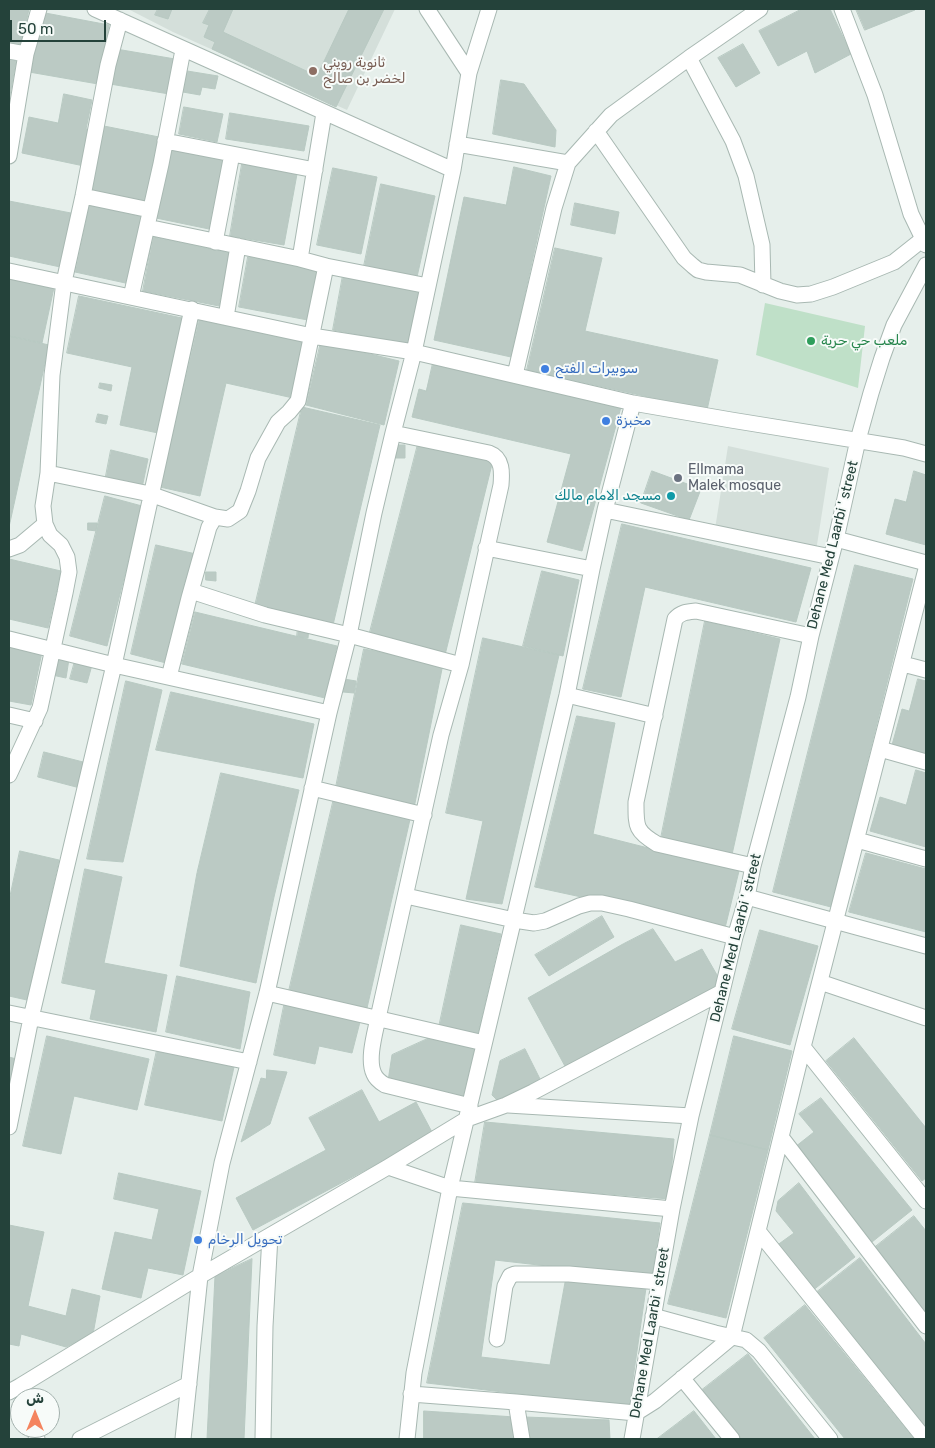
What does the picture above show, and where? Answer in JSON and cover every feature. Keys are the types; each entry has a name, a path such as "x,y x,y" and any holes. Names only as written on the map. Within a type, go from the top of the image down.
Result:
{"street":[{"path":"9,156 26,54 39,9"},
{"path":"95,9 453,170"},
{"path":"427,9 469,73"},
{"path":"184,1439 200,1276 222,1163 266,993 329,713 349,635 392,433 414,352 453,170 469,73 489,9"},
{"path":"596,131 684,258 693,266 706,272 740,275 780,291 812,294 894,262 925,242 911,214 875,95 842,9"},
{"path":"515,375 554,208 568,163 611,115 752,11"},
{"path":"9,775 40,708 69,572 67,558 61,545 50,535 45,524 42,506 48,473 52,375 64,282 83,196 108,65 120,20"},
{"path":"131,297 183,50"},
{"path":"9,51 26,54"},
{"path":"689,58 733,142 746,176 762,245 763,285"},
{"path":"300,259 324,113"},
{"path":"165,142 315,170"},
{"path":"457,144 568,163"},
{"path":"215,242 232,154"},
{"path":"83,196 150,210"},
{"path":"147,227 428,286"},
{"path":"226,317 238,246"},
{"name":"Dehane Med Laarbi ' street","path":"632,1439 672,1209 691,1116 735,937 747,897 753,866 798,697 858,440 879,367 894,325 926,265"},
{"path":"48,473 150,494 214,518 228,519 240,511 258,458 278,422 290,412 298,401 326,266"},
{"path":"9,271 312,336 414,352 634,403 904,448 926,454"},
{"path":"9,1127 31,1018 114,665 192,309"},
{"path":"407,1439 414,1373 450,1188 567,695 605,510 634,403"},
{"path":"392,433 478,450 493,455 497,458 502,472 501,485 461,665 441,736 371,1054 371,1067 377,1079 385,1086 468,1112"},
{"path":"904,448 926,443"},
{"path":"605,510 831,558"},
{"path":"169,677 191,591 209,528 214,518"},
{"path":"9,550 20,545 45,524"},
{"path":"836,539 926,563"},
{"path":"486,548 592,569"},
{"path":"411,1394 636,1413 655,1401 732,1337 803,1047 926,569"},
{"path":"191,591 265,614 461,665"},
{"path":"753,866 657,844 643,836 636,824 636,802 676,619 679,614 696,611 811,636"},
{"path":"9,639 114,665 329,713"},
{"path":"903,664 926,670"},
{"path":"567,695 655,716"},
{"path":"9,715 35,721"},
{"path":"880,749 926,762"},
{"path":"312,788 424,815"},
{"path":"857,840 926,859"},
{"path":"406,896 534,923 546,921 579,906 590,903 602,903 735,937"},
{"path":"747,897 926,946"},
{"path":"820,982 926,1018"},
{"path":"506,1105 722,992"},
{"path":"266,993 484,1043"},
{"path":"9,1013 249,1062"},
{"path":"803,1047 925,1196"},
{"path":"24,1388 200,1276 388,1167 468,1112 506,1105 691,1116"},
{"path":"781,1137 926,1326"},
{"path":"388,1167 450,1188 672,1209"},
{"path":"758,1231 925,1439"},
{"path":"263,1439 265,1326 270,1236"},
{"path":"497,1339 505,1286 510,1276 516,1274 569,1274 659,1282"},
{"path":"653,1316 715,1334 746,1340 759,1351 830,1439"},
{"path":"682,1378 732,1439"},
{"path":"80,1439 189,1384"},
{"path":"516,1402 522,1439"}],"shaded area":[{"name":"ثانوية رويني لخضر بن صالح","path":"128,9 395,9 347,110 173,32"},
{"path":"728,446 829,468 816,551 715,529"}],"green space":[{"name":"ملعب حي حرية","path":"765,303 865,326 858,388 756,355"}],"building":[{"path":"9,9 29,9 21,47 9,44"},
{"path":"158,9 172,9 168,19 155,15"},
{"path":"210,9 233,9 223,32 317,76 349,9 384,9 336,107 212,49 215,42 204,37 209,25 203,23"},
{"path":"802,9 830,9 851,54 815,73 807,51 778,66 759,31"},
{"path":"856,9 915,9 915,10 865,30"},
{"path":"40,12 109,25 98,84 29,72"},
{"path":"743,44 760,73 736,87 718,58"},
{"path":"116,49 175,59 169,94 110,84"},
{"path":"9,59 16,61 9,101"},
{"path":"181,70 218,76 215,89 202,87 200,95 177,91"},
{"path":"501,80 524,84 556,130 555,147 493,134"},
{"path":"64,94 92,100 86,129 92,131 84,166 22,153 29,117 58,123"},
{"path":"184,107 223,114 217,142 179,134"},
{"path":"230,113 309,126 304,151 226,139"},
{"path":"104,126 159,137 144,205 89,193"},
{"path":"170,147 224,157 209,229 156,218"},
{"path":"242,164 297,174 284,245 230,236"},
{"path":"514,167 551,176 511,357 434,340 464,197 506,205"},
{"path":"333,168 377,177 361,254 317,245"},
{"path":"381,184 435,196 417,277 364,266"},
{"path":"9,201 76,214 65,268 9,256"},
{"path":"575,203 619,212 615,234 571,225"},
{"path":"89,205 144,217 130,284 75,272"},
{"path":"153,237 230,253 219,306 143,291"},
{"path":"555,248 602,258 585,331 718,360 707,410 527,370"},
{"path":"248,257 322,270 313,321 239,307"},
{"path":"9,273 55,283 42,343 9,336"},
{"path":"343,275 422,289 411,345 333,330"},
{"path":"79,296 182,318 158,433 120,425 132,367 67,353"},
{"path":"200,315 306,339 293,398 226,383 200,496 160,487"},
{"path":"9,336 49,345 9,527"},
{"path":"321,342 399,361 384,425 306,405"},
{"path":"433,363 621,407 582,551 547,542 571,454 412,417 419,389 426,391"},
{"path":"100,383 112,385 111,391 99,388"},
{"path":"302,407 380,425 333,625 255,606"},
{"path":"98,414 108,416 106,424 96,422"},
{"path":"419,440 494,456 445,655 369,636"},
{"path":"396,445 405,445 405,458 396,458"},
{"path":"111,450 148,459 142,488 105,481"},
{"name":"مسجد الامام مالك","path":"652,471 701,489 689,520 641,503"},
{"path":"914,471 926,475 926,545 886,534 895,499 906,502"},
{"path":"105,496 142,506 107,646 70,636"},
{"path":"88,523 97,523 97,531 88,530"},
{"path":"622,524 811,568 796,622 645,587 621,697 583,689"},
{"path":"156,545 196,554 170,664 131,654"},
{"path":"9,559 61,571 48,628 9,619"},
{"path":"855,565 913,579 831,907 773,892"},
{"path":"542,571 579,580 563,656 523,646"},
{"path":"206,572 216,572 216,581 206,580"},
{"path":"195,612 337,646 325,698 182,664"},
{"path":"705,621 780,639 731,859 660,843"},
{"path":"298,627 309,628 308,638 297,637"},
{"path":"483,638 559,655 502,904 466,899 483,821 446,813"},
{"path":"9,644 42,652 31,705 9,701"},
{"path":"364,649 443,664 414,808 335,792"},
{"path":"55,656 69,659 66,678 52,675"},
{"path":"75,661 92,665 87,683 70,679"},
{"path":"344,679 356,681 354,693 343,692"},
{"path":"918,679 926,681 926,754 892,745 902,709 909,711"},
{"path":"126,681 162,690 123,862 87,859"},
{"path":"171,692 314,724 303,778 156,750"},
{"path":"577,716 615,723 593,834 739,871 725,928 535,887"},
{"path":"44,752 87,763 80,788 38,777"},
{"path":"916,770 926,773 926,847 870,831 880,797 906,805"},
{"path":"221,773 299,790 256,983 180,966 197,873"},
{"path":"334,798 411,815 367,1008 289,991"},
{"path":"20,851 59,860 27,1000 9,996 9,901"},
{"path":"866,853 926,869 926,932 849,912"},
{"path":"85,869 122,877 104,963 167,975 156,1032 90,1019 96,990 62,983"},
{"path":"602,916 614,937 549,976 535,955"},
{"path":"461,925 501,934 477,1037 439,1027"},
{"path":"653,929 675,962 702,949 717,975 716,987 566,1068 528,998"},
{"path":"760,930 818,946 790,1045 732,1029"},
{"path":"177,976 250,992 240,1049 166,1032"},
{"path":"285,1001 361,1018 352,1053 319,1046 315,1064 274,1055"},
{"path":"438,1034 476,1044 463,1098 388,1081 392,1055"},
{"path":"47,1036 149,1059 137,1110 74,1096 61,1154 23,1146"},
{"path":"734,1036 792,1051 768,1150 710,1135"},
{"path":"854,1038 926,1128 926,1178 922,1181 826,1061"},
{"path":"525,1049 541,1081 498,1101 492,1095 500,1061"},
{"path":"157,1050 234,1067 222,1121 145,1105"},
{"path":"9,1057 20,1060 9,1106"},
{"path":"267,1070 287,1072 270,1124 241,1142 261,1078 266,1079"},
{"path":"362,1090 379,1122 416,1102 433,1134 253,1230 236,1198 326,1150 309,1118"},
{"path":"821,1098 912,1210 872,1242 795,1147 814,1132 799,1114"},
{"path":"485,1122 674,1139 669,1199 475,1183"},
{"path":"710,1135 768,1150 726,1318 668,1304"},
{"path":"119,1173 201,1191 183,1275 148,1268 141,1298 102,1289 115,1232 152,1240 159,1209 114,1199"},
{"path":"799,1183 855,1257 812,1291 776,1246 794,1233 776,1211 778,1201"},
{"path":"463,1203 660,1223 652,1278 495,1260 481,1357 550,1365 566,1277 646,1288 629,1407 427,1383"},
{"path":"914,1216 926,1231 926,1314 874,1248"},
{"path":"9,1225 44,1232 28,1306 66,1316 72,1289 100,1296 93,1334 66,1347 21,1334 19,1346 9,1344"},
{"path":"860,1258 926,1344 926,1426 922,1429 817,1292"},
{"path":"252,1259 244,1439 207,1439 215,1276"},
{"path":"805,1305 914,1439 845,1439 764,1338"},
{"path":"748,1354 815,1439 741,1439 702,1390"},
{"path":"424,1411 515,1417 519,1439 424,1439"},
{"path":"694,1411 716,1439 657,1439"},
{"path":"525,1417 609,1420 610,1439 528,1439"}],"place":[{"name":"ثانوية رويني لخضر بن صالح","path":"313,71"},
{"name":"ملعب حي حرية","path":"811,341"},
{"name":"سوبيرات الفتح","path":"545,369"},
{"name":"مخبزة","path":"606,421"},
{"name":"ElImama Malek mosque","path":"678,478"},
{"name":"مسجد الامام مالك","path":"671,496"},
{"name":"تحويل الرخام","path":"198,1240"}]}
